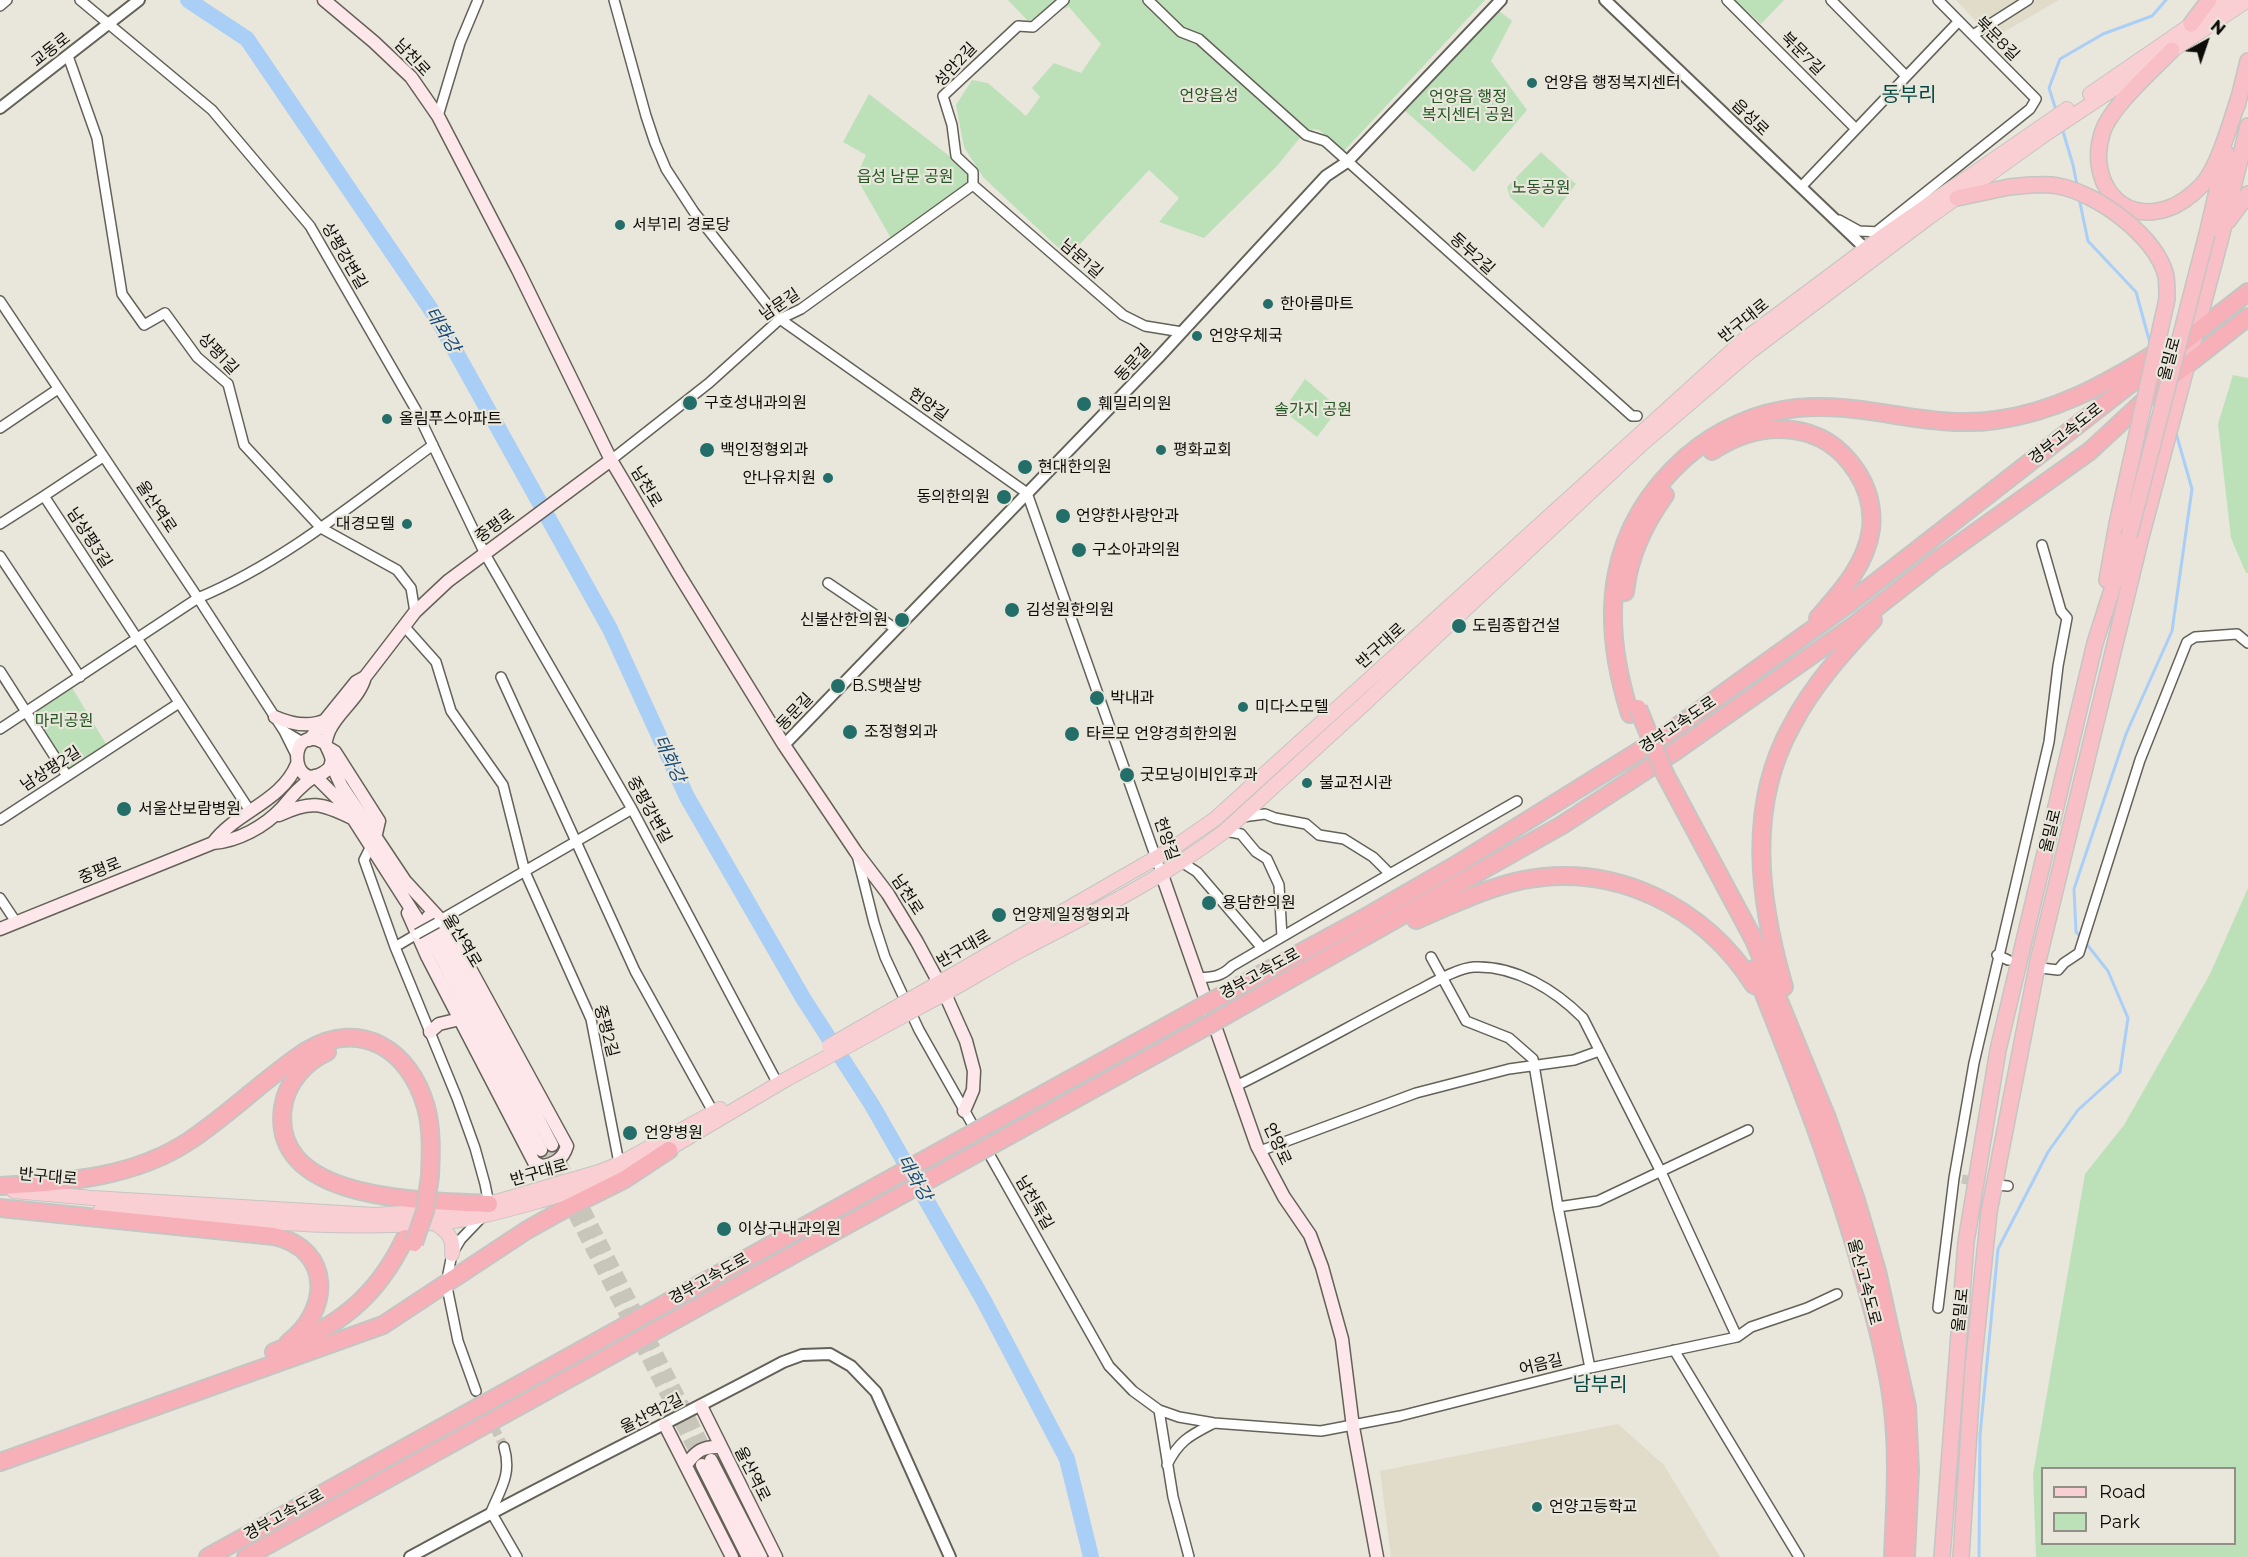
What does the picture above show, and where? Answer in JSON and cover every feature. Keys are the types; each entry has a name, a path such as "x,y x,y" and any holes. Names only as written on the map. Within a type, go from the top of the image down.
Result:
{"highway":[{"path":"2191,24 2210,0"},
{"path":"2172,50 2122,102 2102,132 2097,157 2102,181 2120,203 2140,211 2167,209 2187,198 2204,183 2218,155 2239,97"},
{"path":"2217,233 2239,97 2247,63"},
{"path":"2135,536 2248,126"},
{"path":"1957,198 2030,185 2061,186 2098,202 2128,221 2148,241 2161,262 2166,277 2167,299 2117,524 2095,643"},
{"path":"2217,233 2248,194"},
{"path":"1773,1020 1752,963 1661,777 1619,673 1613,624 1614,592 1622,553 1631,527 1649,497 1671,471 1699,446 1743,422 1769,413 1796,408 1849,408 1954,423 2013,417 2078,397 2127,378 2216,317 2248,292"},
{"name":"경부고속도로","path":"246,1557 1346,949 1562,825 1677,750 1853,626 1937,560 2090,451 2160,386 2248,317"},
{"name":"경부고속도로","path":"208,1557 1366,917 1511,832 1668,733 1781,654 1848,604 2127,378"},
{"path":"1634,711 1624,614 1628,573 1644,528 1669,489 1682,474 1700,460 1738,437 1776,429 1796,430 1814,435 1841,452 1851,462 1863,483 1869,497 1872,516 1871,531 1865,552 1852,575 1818,618 1781,654"},
{"name":"울밀로","path":"1942,1557 1966,1242 1996,1061 2095,643 2135,536"},
{"name":"울밀로","path":"1960,1557 1973,1368 1989,1212 2038,961 2135,536"},
{"path":"1805,1063 1774,953 1763,899 1761,844 1770,780 1778,754 1791,726 1819,682 1880,613 1937,560"},
{"path":"1661,777 1750,932 1805,1063"},
{"path":"1346,949 1504,885 1550,876 1582,876 1602,879 1629,885 1661,898 1709,931 1742,967 1773,1020"},
{"name":"울산고속도로","path":"1773,1020 1842,1202 1882,1348 1892,1400 1896,1443 1893,1557"},
{"path":"0,1188 75,1180 109,1174 143,1164 195,1137 306,1052 326,1042 360,1038 381,1045 400,1059 410,1070 427,1109 431,1134 426,1176 410,1240 399,1269 370,1305 329,1339 299,1355"},
{"path":"426,1176 418,1114 407,1083 392,1064 372,1052 348,1048 324,1053 302,1070 285,1098 283,1123 291,1148 315,1173 333,1183 374,1194 486,1210"},
{"name":"울산고속도로","path":"1805,1063 1844,1162 1859,1209 1877,1271 1902,1380 1907,1407 1910,1458 1906,1557"},
{"path":"0,1462 383,1325 527,1230 631,1176 669,1150"},
{"path":"0,1206 274,1236 290,1241 305,1252 315,1268 320,1286 319,1301 304,1328 293,1339 272,1353"},
{"path":"0,1454 309,1338 349,1313 368,1295 410,1240"},
{"path":"269,1557 337,1507"}],"main road":[{"name":"남천로","path":"324,0 411,77 438,116 518,270 611,460 784,745 856,852 888,894 942,988 966,1041 974,1071 973,1090 964,1111"},
{"name":"반구대로","path":"620,1169 716,1117 780,1078 919,1000 1183,863 1225,831 1642,444 1870,253 1899,225 2066,115 2227,0"},
{"name":"반구대로","path":"2066,115 2172,50 2247,0"},
{"name":"반구대로","path":"942,988 1156,858 1215,819 1745,339 1870,253 1957,198 2044,130"},
{"name":"중평로","path":"365,676 415,612 448,581 611,460"},
{"path":"213,843 222,830 269,798 289,780 299,747 326,720 356,682 365,676"},
{"path":"269,819 298,788 326,771 331,763 328,747 332,725 362,687 365,676"},
{"path":"275,717 290,723 316,724 326,720"},
{"path":"306,742 321,741 335,752 346,768 379,821 373,842"},
{"path":"296,759 304,773 315,776"},
{"name":"울산역로","path":"331,763 373,842 453,955 547,1147"},
{"name":"울산역로","path":"315,776 345,806 352,818 373,842"},
{"path":"269,819 297,807 313,804 331,808 352,818"},
{"name":"중평로","path":"0,929 213,843 227,842 257,828 269,819"},
{"name":"언양로","path":"1162,875 1260,1151 1284,1197 1310,1235 1322,1267 1342,1339 1353,1426 1377,1557"},
{"path":"402,885 439,921 455,941 567,1146 564,1155 554,1164 542,1167 534,1162 417,934 402,885"},
{"path":"430,1032 439,1024 460,1019"},
{"name":"반구대로","path":"0,1206 364,1225 435,1223 486,1210 568,1182 620,1169 669,1150 716,1117"},
{"name":"반구대로","path":"0,1188 375,1215 486,1210"},
{"path":"435,1223 451,1238 452,1254"},
{"name":"울산역로","path":"701,1406 776,1557"},
{"path":"665,1425 732,1557"},
{"path":"686,1465 700,1449 710,1446 720,1447"},
{"name":"울산역로","path":"748,1557 706,1463 761,1557"}],"street":[{"path":"0,6 7,0"},
{"name":"상평강변길","path":"80,0 212,110 310,226 416,410 489,551"},
{"name":"교동로","path":"0,108 139,0"},
{"path":"438,116 460,43 478,0"},
{"name":"헌양길","path":"614,0 646,116 666,169 694,212 780,319 1027,493 1162,875"},
{"name":"성안2길","path":"973,184 973,172 956,156 952,125 943,96 1018,26 1033,27 1064,0"},
{"name":"동부2길","path":"1148,0 1181,32 1199,39 1306,135 1325,141 1632,416 1637,416"},
{"name":"동문길","path":"784,745 1182,332 1326,176 1347,162 1501,0"},
{"name":"읍성로","path":"1605,0 1870,253"},
{"name":"북문7길","path":"1727,0 1856,129"},
{"path":"1831,0 1906,76"},
{"name":"북문8길","path":"1876,232 2030,109 2036,99 1938,0"},
{"path":"1973,35 2028,0"},
{"path":"1801,187 1959,21"},
{"name":"상평1길","path":"68,56 97,138 122,294 144,325 165,313 197,357 228,384 244,445 321,528 397,570 411,588 415,612"},
{"name":"남문길","path":"611,460 709,383 780,319 801,309 973,184"},
{"name":"남문1길","path":"973,184 1123,315 1146,326 1182,332"},
{"path":"1833,217 1859,231 1876,232 1899,225"},
{"name":"울산역로","path":"0,301 275,717 296,759"},
{"path":"0,428 58,389"},
{"path":"0,729 198,598 230,585 321,528 433,445"},
{"path":"0,524 103,457"},
{"name":"남상평3길","path":"44,496 250,811"},
{"path":"1938,1308 1974,1063 1997,955 2049,742 2058,666 2067,618 2061,611 2042,545"},
{"name":"중평강변길","path":"489,551 780,1078"},
{"path":"0,556 80,677"},
{"path":"828,583 896,630"},
{"name":"중평2길","path":"404,626 436,662 451,711 503,784 525,872 591,1019 620,1169"},
{"path":"2041,968 2058,969 2079,953 2140,760 2187,642 2195,637 2237,634 2248,643"},
{"path":"0,671 67,776"},
{"path":"501,677 635,971 716,1117"},
{"name":"남상평2길","path":"0,820 179,703"},
{"path":"284,731 306,742"},
{"path":"1198,978 1218,977 1262,948 1517,801"},
{"path":"395,947 632,809"},
{"path":"1240,817 1265,814 1306,824 1318,835 1338,837 1352,844 1373,857 1390,874"},
{"path":"1225,831 1241,834 1256,852 1267,860 1279,885 1282,937"},
{"path":"373,842 364,860 395,947 475,1148 486,1210 461,1239 452,1254 448,1274"},
{"name":"남천둑길","path":"856,852 885,957 919,1030 1109,1366 1133,1391 1159,1410"},
{"path":"1183,863 1197,872 1262,948"},
{"path":"0,898 16,922"},
{"path":"1997,955 2008,960"},
{"path":"1431,957 1466,1021 1509,1038 1533,1059 1558,1208 1590,1368"},
{"path":"1236,1086 1443,978 1471,967 1488,967 1528,978 1568,1004 1583,1018 1661,1172 1737,1337"},
{"path":"1260,1151 1416,1093 1509,1069 1574,1060 1599,1050"},
{"path":"1558,1208 1598,1201 1748,1130"},
{"path":"1997,1185 2008,1186"},
{"path":"448,1292 456,1333 476,1391"},
{"name":"어음길","path":"1353,1426 1590,1368 1737,1337 1751,1327 1807,1308 1838,1294"},
{"path":"1674,1350 1799,1557"},
{"name":"울산역2길","path":"410,1557 491,1512 665,1425 783,1362 802,1355 831,1354 851,1366 876,1392 950,1557"},
{"path":"1189,1557 1173,1497 1159,1410 1179,1417 1214,1423 1321,1431 1353,1426"},
{"path":"1167,1465 1173,1453 1186,1438 1214,1423"},
{"path":"504,1447 508,1461 506,1475 491,1512 517,1557"}],"shaded area":[{"path":"1956,0 2059,0 1992,39"},
{"name":"언양고등학교","path":"1618,1424 1664,1465 1720,1557 1391,1557 1380,1471"}],"green space":[{"name":"언양읍성","path":"1008,0 1485,0 1344,151 1319,130 1307,129 1277,166 1204,238 1159,222 1179,198 1149,170 1068,257 983,177 964,147 956,105 972,80 988,83 1026,116 1040,97 1032,88 1054,63 1081,73 1101,44 1069,7 1028,21"},
{"path":"1735,0 1784,0 1761,24"},
{"name":"언양읍 행정 복지센터 공원","path":"1498,10 1512,21 1491,61 1527,110 1474,172 1403,109"},
{"name":"읍성 남문 공원","path":"869,94 970,172 968,183 892,240 856,177 866,155 843,142"},
{"name":"노동공원","path":"1541,152 1576,184 1543,228 1510,197 1507,187"},
{"path":"2233,375 2248,378 2248,573 2231,538 2218,424"},
{"name":"솔가지 공원","path":"1305,379 1339,408 1317,437 1290,416 1285,408"},
{"name":"마리공원","path":"71,686 108,747 69,772 30,713"},
{"path":"2248,888 2248,1557 2036,1557 2033,1474 2085,1174 2124,1125 2210,974"}],"waterway":[{"name":"태화강","path":"188,0 247,39 438,320 610,629 687,797 803,998 872,1105 984,1301 1067,1459 1091,1557"},
{"path":"2056,110 2049,88 2060,59 2103,34 2152,16 2166,0"},
{"path":"2062,128 2077,185"},
{"path":"2079,198 2088,241 2136,292 2150,343"},
{"path":"2081,937 2076,932 2074,889 2126,734 2172,631 2192,489 2176,433"},
{"path":"1979,1557 1980,1435 1998,1249 2048,1152 2078,1110 2120,1072 2128,1018 2108,971 2085,942"}],"tunnel":[{"path":"552,1145 709,1456"},
{"path":"541,1150 700,1461"},
{"path":"1962,1179 1997,1185"},
{"path":"476,1391 504,1447"}],"place":[{"name":"언양읍 행정복지센터","path":"1532,83"},
{"name":"서부1리 경로당","path":"620,225"},
{"name":"한아름마트","path":"1268,304"},
{"name":"언양우체국","path":"1197,336"},
{"name":"구호성내과의원","path":"690,403"},
{"name":"훼밀리의원","path":"1084,404"},
{"name":"올림푸스아파트","path":"387,419"},
{"name":"백인정형외과","path":"707,450"},
{"name":"평화교회","path":"1161,450"},
{"name":"현대한의원","path":"1025,467"},
{"name":"안나유치원","path":"828,478"},
{"name":"동의한의원","path":"1004,497"},
{"name":"언양한사랑안과","path":"1063,516"},
{"name":"대경모텔","path":"407,524"},
{"name":"구소아과의원","path":"1079,550"},
{"name":"김성원한의원","path":"1012,610"},
{"name":"신불산한의원","path":"902,620"},
{"name":"도림종합건설","path":"1459,626"},
{"name":"B.S뱃살방","path":"838,686"},
{"name":"박내과","path":"1097,698"},
{"name":"미다스모텔","path":"1243,707"},
{"name":"조정형외과","path":"850,732"},
{"name":"타르모 언양경희한의원","path":"1072,734"},
{"name":"굿모닝이비인후과","path":"1127,775"},
{"name":"불교전시관","path":"1307,783"},
{"name":"서울산보람병원","path":"124,809"},
{"name":"용담한의원","path":"1209,903"},
{"name":"언양제일정형외과","path":"999,915"},
{"name":"언양병원","path":"630,1133"},
{"name":"이상구내과의원","path":"724,1229"},
{"name":"언양고등학교","path":"1537,1507"}],"district":[{"name":"동부리","path":"1909,95"},
{"name":"남부리","path":"1600,1385"}]}
